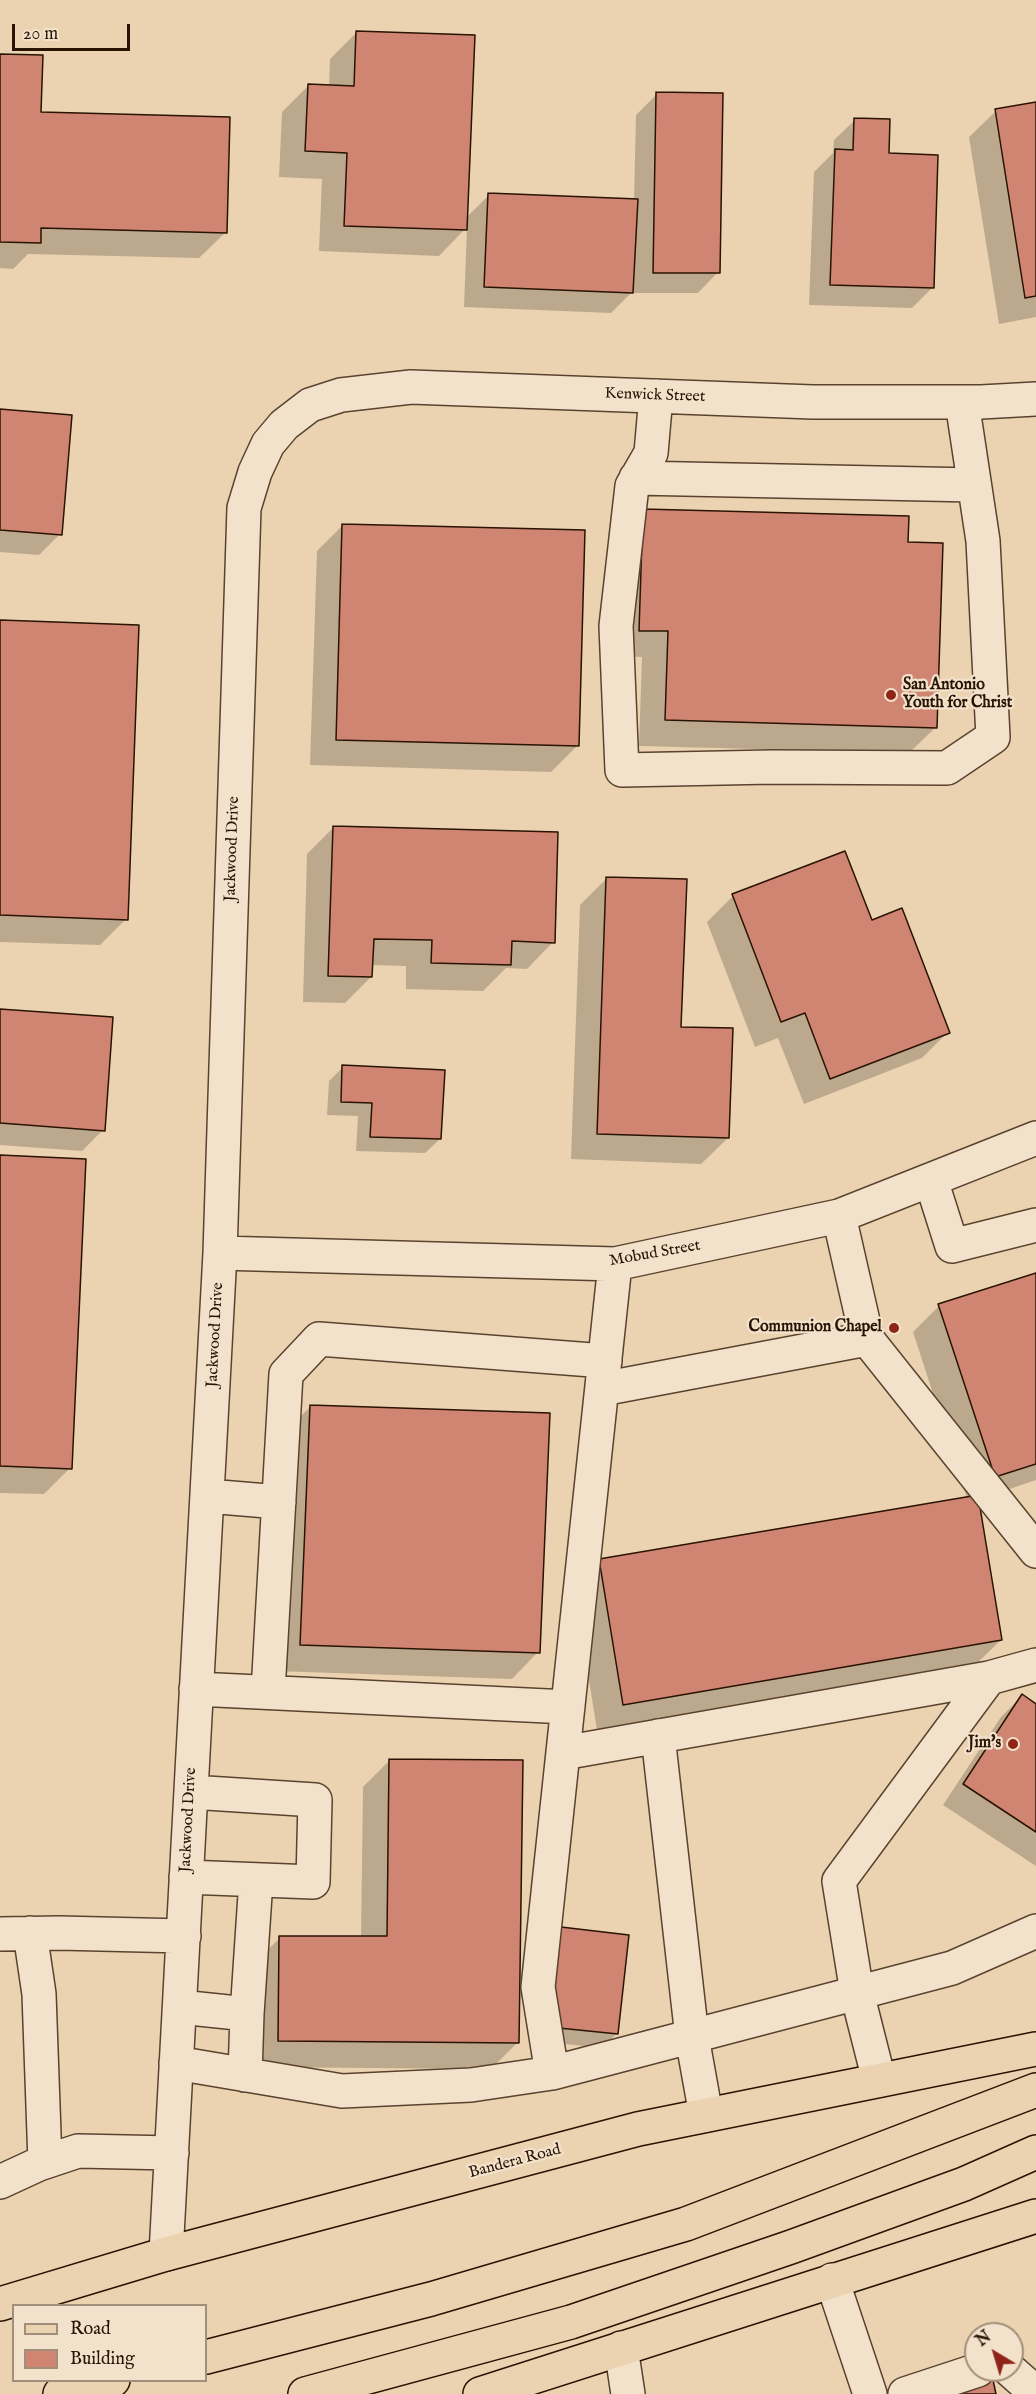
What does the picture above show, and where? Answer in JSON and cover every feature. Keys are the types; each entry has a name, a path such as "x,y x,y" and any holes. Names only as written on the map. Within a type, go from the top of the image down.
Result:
{"main road":[{"name":"Bandera Road","path":"0,2304 166,2254 638,2129 1036,2049"},
{"path":"207,2357 431,2300 686,2224 1036,2090"},
{"path":"305,2394 571,2322 813,2240 964,2184 1036,2152"},
{"path":"480,2394 1036,2216"},
{"path":"60,2394 105,2382"}],"street":[{"name":"Kenwick Street","path":"284,426 310,405 340,395 411,387 813,402 962,402 1036,399"},
{"path":"656,396 651,453 632,486 616,626 622,770 772,767 947,768 993,737 983,541 962,402"},
{"name":"Jackwood Drive","path":"166,2254 220,1253 244,507 255,472 268,444 284,426"},
{"path":"636,478 974,484"},
{"name":"Mobud Street","path":"220,1253 615,1264 840,1216 1036,1138"},
{"path":"930,1180 952,1246 1036,1225"},
{"path":"840,1216 867,1338 1036,1551"},
{"path":"552,2073 538,1987 615,1264"},
{"path":"268,1692 286,1374 319,1339 603,1375 867,1338"},
{"path":"208,1496 279,1502"},
{"path":"563,1753 989,1678 1036,1665"},
{"path":"879,2080 857,1993 839,1881 989,1678"},
{"path":"196,1689 568,1707"},
{"path":"658,1736 692,2037 706,2115"},
{"path":"186,1877 313,1882 315,1800 191,1792"},
{"path":"245,2074 256,1880"},
{"path":"177,2063 342,2091 471,2085 552,2073 952,1968 1036,1931"},
{"path":"45,2162 39,1994 15,1934 184,1936"},
{"path":"180,2007 247,2014"},
{"path":"0,2182 45,2162 78,2151 172,2153"},
{"path":"832,2280 870,2394"},
{"path":"621,2348 628,2394"},
{"path":"905,2394 964,2375"},
{"path":"1024,2382 1036,2393"}],"building":[{"path":"356,31 475,35 467,230 344,226 347,153 305,151 308,84 354,86"},
{"path":"0,54 43,55 41,112 230,117 227,233 41,228 41,243 0,242"},
{"path":"656,92 723,93 720,273 653,273"},
{"path":"1036,102 1036,296 1025,298 995,109"},
{"path":"854,118 890,119 889,153 938,155 934,288 830,285 835,149 853,150"},
{"path":"488,193 638,199 633,293 484,287"},
{"path":"0,409 72,415 62,535 0,530"},
{"path":"643,509 909,516 908,542 943,543 937,728 665,720 668,631 639,631"},
{"path":"342,524 585,530 579,746 336,740"},
{"path":"0,620 139,625 128,920 0,915"},
{"path":"333,826 558,832 555,943 512,941 511,965 431,963 432,940 374,939 372,977 328,976"},
{"path":"845,851 872,920 902,908 950,1033 830,1079 805,1013 781,1022 732,894"},
{"path":"606,877 687,879 681,1027 733,1028 729,1138 597,1134"},
{"path":"0,1009 113,1017 105,1131 0,1123"},
{"path":"342,1065 445,1070 441,1139 370,1137 372,1103 341,1102"},
{"path":"0,1155 86,1159 72,1469 0,1466"},
{"path":"1036,1273 1036,1464 995,1477 938,1304"},
{"path":"310,1405 550,1413 540,1653 300,1645"},
{"path":"978,1495 1002,1640 623,1705 599,1559"},
{"name":"Jim's","path":"1022,1694 1036,1704 1036,1832 963,1784"},
{"path":"389,1759 523,1760 519,2043 278,2041 279,1936 387,1936"},
{"path":"561,1927 629,1935 618,2034 549,2027"},
{"path":"993,2382 996,2394 947,2394 947,2392"}],"place":[{"name":"San Antonio Youth for Christ","path":"891,695"},
{"name":"Communion Chapel","path":"894,1328"},
{"name":"Jim's","path":"1013,1744"}]}
